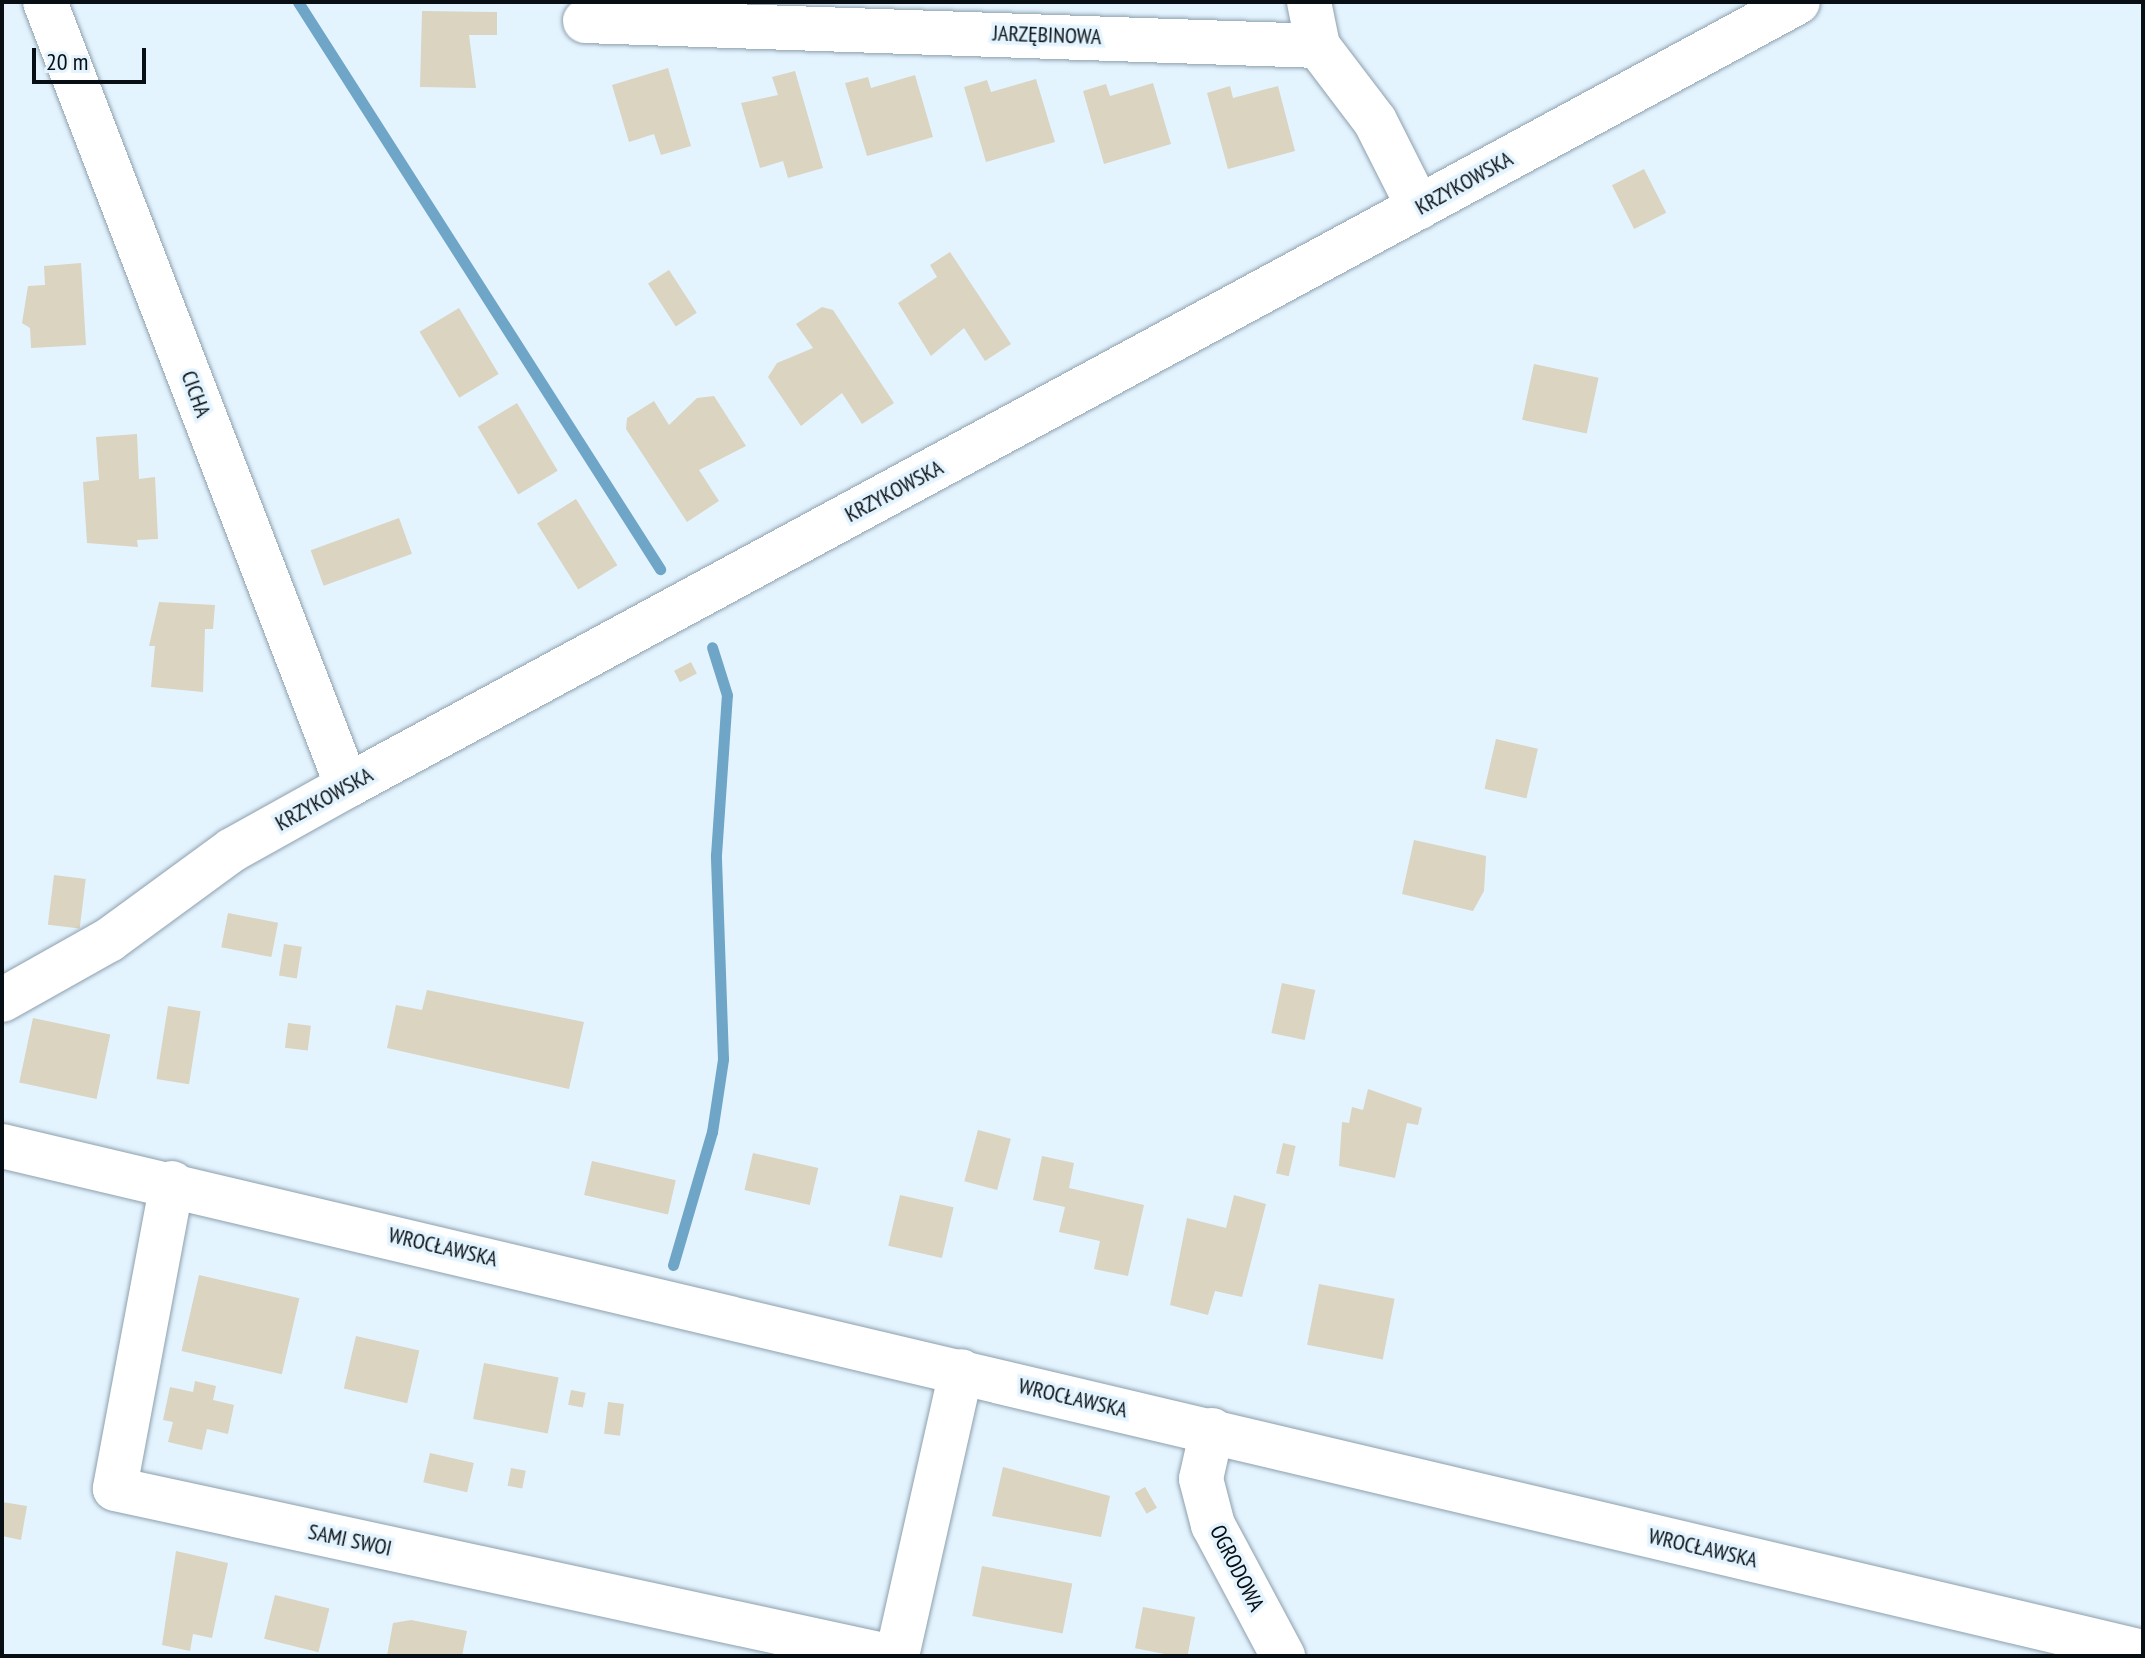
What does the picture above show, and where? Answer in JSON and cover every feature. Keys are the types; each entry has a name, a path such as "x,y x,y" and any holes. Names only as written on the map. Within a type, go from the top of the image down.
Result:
{"street":[{"name":"CICHA","path":"45,2 347,786"},
{"path":"1309,2 1318,46 1375,121 1419,208"},
{"name":"KRZYKOWSKA","path":"2,1000 109,940 232,850 347,786 1798,2"},
{"name":"JARZĘBINOWA","path":"585,21 1318,46"},
{"name":"WROCŁAWSKA","path":"2,1146 172,1183 2143,1652"},
{"name":"SAMI SWOI","path":"172,1183 115,1489 888,1656"},
{"path":"897,1656 961,1371"},
{"name":"OGRODOWA","path":"1212,1430 1201,1479 1213,1525 1283,1656"}],"building":[{"path":"422,11 497,12 497,35 469,35 476,88 420,87"},
{"path":"668,68 691,146 661,155 654,134 629,142 612,85"},
{"path":"795,71 823,168 788,178 783,161 760,168 741,103 778,95 772,77"},
{"path":"915,75 933,137 867,156 845,83 868,77 871,88"},
{"path":"1036,79 1055,142 986,162 964,87 987,80 991,92"},
{"path":"1153,83 1171,144 1104,164 1083,91 1106,84 1110,96"},
{"path":"1230,86 1233,98 1278,86 1295,151 1228,169 1207,93"},
{"path":"1644,169 1666,213 1634,229 1612,185"},
{"path":"950,252 1011,344 985,361 964,328 931,356 898,303 937,277 930,265"},
{"path":"81,263 86,345 31,348 30,328 22,323 28,286 45,285 44,266"},
{"path":"669,270 697,313 676,326 648,284"},
{"path":"822,307 833,310 894,403 862,424 842,393 801,426 768,377 777,363 813,348 796,324"},
{"path":"459,308 499,374 459,398 420,332"},
{"path":"1534,364 1599,378 1587,433 1522,420"},
{"path":"714,396 746,446 699,470 719,501 687,522 626,429 627,418 654,401 669,425 697,398"},
{"path":"517,403 558,471 518,494 478,427"},
{"path":"137,434 139,479 155,477 158,539 137,540 138,547 87,543 83,482 99,480 96,437"},
{"path":"576,499 617,565 578,590 537,523"},
{"path":"399,518 412,554 324,586 311,550"},
{"path":"159,602 215,605 213,629 205,629 203,692 151,687 155,646 149,646"},
{"path":"691,662 697,674 680,682 674,671"},
{"path":"1496,739 1538,749 1526,798 1485,789"},
{"path":"1414,840 1486,856 1484,891 1473,911 1402,894"},
{"path":"54,875 86,879 80,929 48,925"},
{"path":"228,913 278,923 271,957 221,947"},
{"path":"284,944 302,947 297,978 279,976"},
{"path":"1282,983 1315,990 1305,1040 1271,1033"},
{"path":"427,990 584,1022 569,1089 387,1048 396,1005 422,1010"},
{"path":"168,1006 201,1011 189,1084 156,1079"},
{"path":"33,1018 110,1034 97,1099 19,1083"},
{"path":"288,1023 311,1026 308,1051 285,1048"},
{"path":"1368,1089 1422,1108 1418,1125 1407,1123 1395,1178 1339,1166 1342,1122 1349,1123 1352,1107 1363,1110"},
{"path":"978,1130 1011,1139 997,1190 964,1181"},
{"path":"1283,1143 1296,1146 1289,1176 1276,1173"},
{"path":"753,1153 818,1168 810,1205 744,1190"},
{"path":"1042,1156 1074,1163 1069,1188 1144,1205 1128,1276 1094,1269 1100,1241 1059,1232 1065,1207 1033,1200"},
{"path":"592,1161 676,1180 668,1214 584,1195"},
{"path":"900,1195 954,1207 942,1258 888,1246"},
{"path":"1234,1195 1266,1204 1242,1297 1215,1291 1208,1315 1170,1305 1187,1218 1226,1228"},
{"path":"199,1275 299,1298 282,1374 181,1351"},
{"path":"1319,1284 1395,1299 1383,1360 1307,1345"},
{"path":"356,1336 419,1351 407,1403 344,1389"},
{"path":"484,1363 559,1378 548,1433 473,1419"},
{"path":"195,1381 216,1386 213,1400 234,1405 228,1434 207,1429 202,1450 168,1442 173,1422 163,1420 170,1387 193,1392"},
{"path":"571,1390 586,1393 583,1408 568,1405"},
{"path":"608,1402 624,1404 620,1436 604,1434"},
{"path":"430,1453 474,1463 467,1492 423,1482"},
{"path":"1003,1467 1110,1496 1101,1537 992,1516"},
{"path":"511,1468 526,1471 522,1489 508,1486"},
{"path":"1145,1487 1157,1508 1147,1514 1135,1493"},
{"path":"2,1502 27,1506 21,1540 2,1536"},
{"path":"176,1551 228,1563 212,1638 193,1634 190,1651 162,1645"},
{"path":"982,1566 1072,1584 1063,1634 972,1616"},
{"path":"275,1595 329,1609 318,1652 264,1639"},
{"path":"1143,1607 1195,1617 1187,1656 1135,1648"},
{"path":"411,1620 467,1631 462,1656 387,1656 393,1623"}],"waterway":[{"path":"298,2 660,569"},
{"path":"673,1265 712,1132 723,1059 716,855 727,695 712,647"}]}
